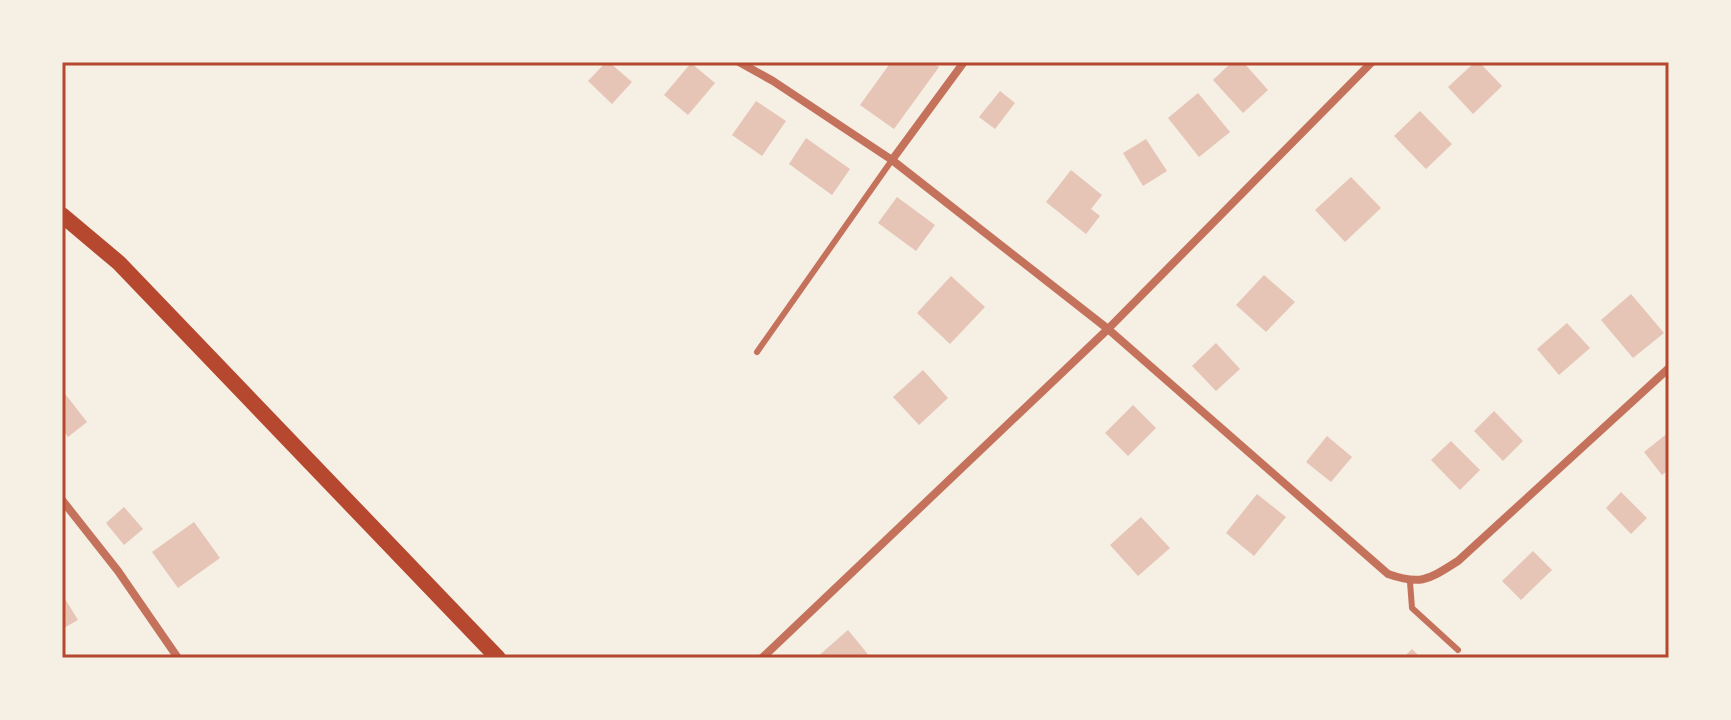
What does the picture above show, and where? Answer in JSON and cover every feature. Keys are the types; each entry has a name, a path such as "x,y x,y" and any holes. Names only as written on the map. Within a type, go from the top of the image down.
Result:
{"main road":[{"path":"62,215 119,263 498,658"}],"street":[{"path":"739,62 892,160 1108,329 1388,574 1410,582 1430,579 1458,561 1669,368"},
{"path":"892,160 964,62"},
{"path":"762,658 1108,329 1372,62"},
{"path":"62,500 118,571 178,658"}],"lane":[{"path":"757,352 892,160"},
{"path":"1410,582 1412,608 1458,650"}],"building":[{"path":"606,62 632,82 612,104 588,81"},
{"path":"891,62 932,62 939,67 894,129 860,105"},
{"path":"1232,62 1243,62 1268,90 1243,113 1213,80"},
{"path":"1475,62 1479,62 1502,86 1473,114 1448,87"},
{"path":"691,63 715,83 688,115 664,95"},
{"path":"1000,91 1015,103 995,129 979,117"},
{"path":"1198,93 1230,132 1199,157 1168,118"},
{"path":"756,101 786,121 762,156 732,135"},
{"path":"1420,111 1452,144 1426,169 1394,136"},
{"path":"806,138 850,169 832,195 789,164"},
{"path":"1146,139 1167,171 1143,186 1123,153"},
{"path":"1071,170 1102,195 1091,209 1100,216 1086,234 1046,202"},
{"path":"1351,177 1381,208 1345,242 1315,210"},
{"path":"897,197 935,225 916,251 878,223"},
{"path":"1264,275 1295,302 1266,332 1236,305"},
{"path":"951,276 985,307 950,344 917,313"},
{"path":"1631,294 1664,333 1633,358 1601,320"},
{"path":"1567,323 1590,348 1559,375 1537,349"},
{"path":"1216,343 1240,369 1216,391 1192,366"},
{"path":"923,370 948,398 919,425 893,397"},
{"path":"62,390 87,422 68,437 62,429"},
{"path":"1133,405 1156,428 1128,456 1105,433"},
{"path":"1494,411 1523,441 1503,461 1474,431"},
{"path":"1669,432 1669,470 1662,475 1644,452"},
{"path":"1327,436 1352,457 1331,482 1306,462"},
{"path":"1451,441 1480,470 1460,490 1431,460"},
{"path":"1621,492 1647,518 1631,534 1606,508"},
{"path":"1257,494 1286,517 1254,556 1226,533"},
{"path":"124,507 143,529 124,545 106,523"},
{"path":"1141,517 1170,548 1138,576 1110,545"},
{"path":"194,522 220,558 178,588 152,552"},
{"path":"1533,551 1552,570 1521,600 1502,581"},
{"path":"62,594 78,620 62,629"},
{"path":"848,630 871,658 816,658"},
{"path":"1412,649 1421,658 1403,658"}]}
